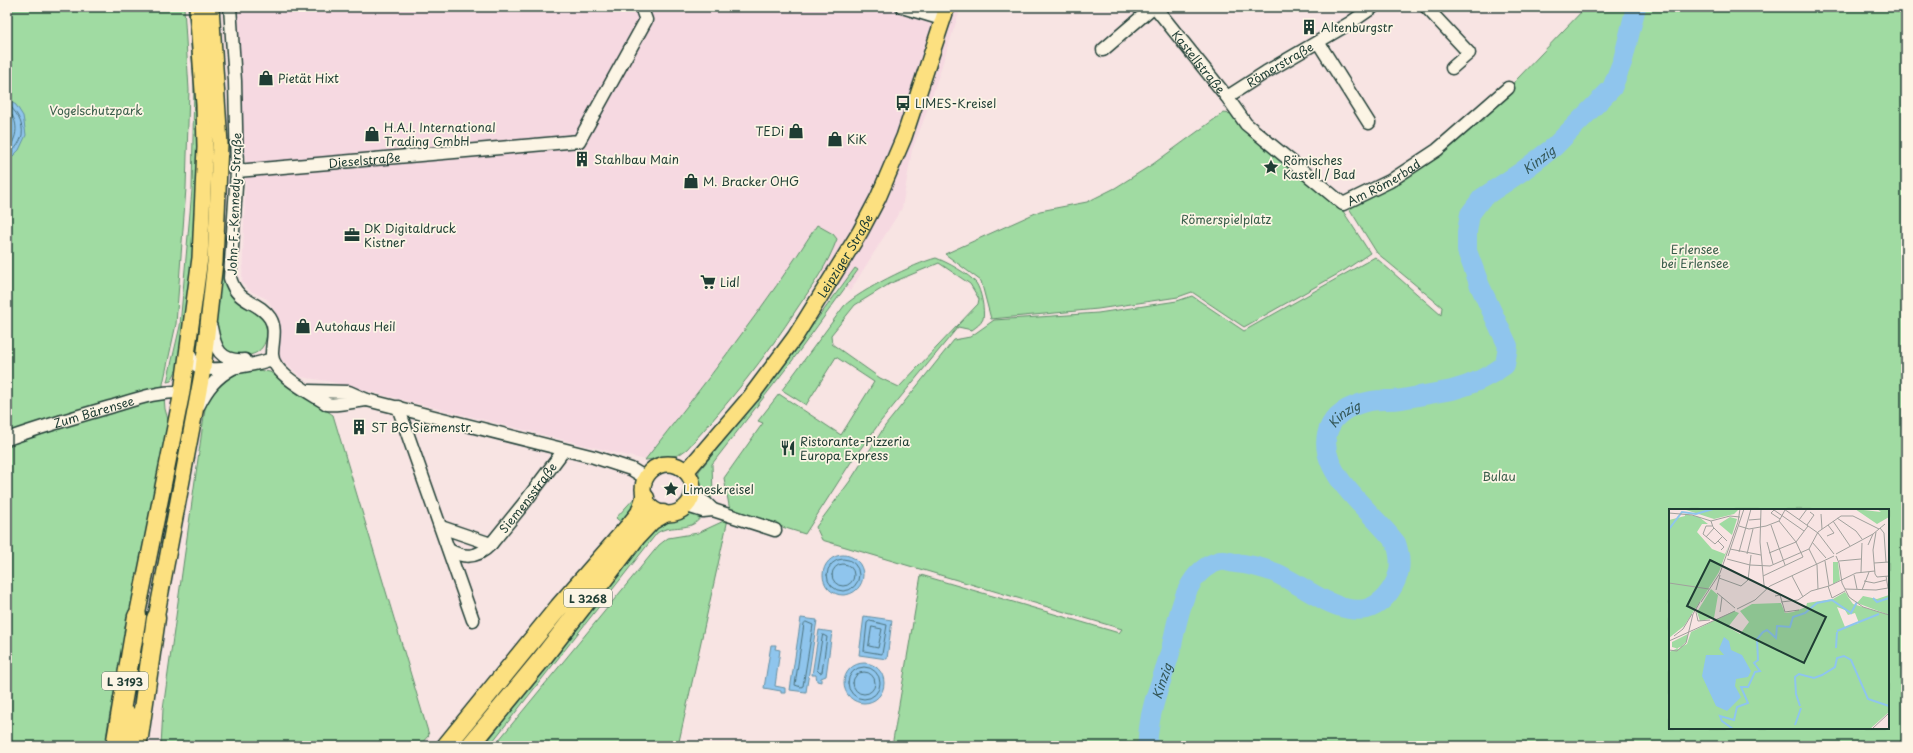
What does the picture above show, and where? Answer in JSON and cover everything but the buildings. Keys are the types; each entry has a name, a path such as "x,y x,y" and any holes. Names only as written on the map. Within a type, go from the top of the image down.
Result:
{"highway":[{"name":"L 3268","path":"446,746 560,607 640,513 645,498"},
{"name":"L 3268","path":"470,746 540,661 637,536 651,521 663,514"},
{"name":"L 3193","path":"115,746 137,616"},
{"name":"L 3193","path":"129,746 130,696 137,616"},
{"name":"L 3193","path":"139,746 141,718 156,618"},
{"name":"L 3193","path":"144,696 145,746"},
{"path":"442,746 463,726"}],"main road":[{"name":"L 3193","path":"137,616 182,392 200,258 204,189 204,105 197,7"},
{"name":"L 3193","path":"156,618 192,419 203,369 215,262 220,144 211,7"},
{"name":"Leipziger Straße","path":"686,472 751,396 795,338 860,232 878,198 904,137 944,13"},
{"path":"646,478 651,472 663,465 676,466 686,472 693,483 690,501"},
{"name":"L 3268","path":"645,498 643,488 646,478"},
{"path":"645,498 651,508 663,514"},
{"name":"L 3268","path":"663,514 677,513 690,501"}],"street":[{"name":"John-F.-Kennedy-Straße","path":"230,7 235,81 237,171 230,278 238,294 261,309 270,318 273,330 272,359"},
{"name":"Dieselstraße","path":"237,171 579,141 646,20 641,7"},
{"path":"902,7 944,13"},
{"name":"Kastellstraße","path":"1103,50 1154,7 1227,97"},
{"name":"Römerstraße","path":"1227,97 1266,72 1350,23 1373,7"},
{"path":"1426,7 1469,53 1452,68"},
{"path":"1318,42 1369,123"},
{"name":"Am Römerbad","path":"1227,97 1246,124 1343,204 1390,181 1437,150 1508,88"},
{"path":"209,316 214,341 221,354 231,360 238,361 272,359"},
{"path":"188,351 195,364 203,369 234,368 260,364 272,359"},
{"name":"Siemensstraße","path":"272,359 276,367 284,375 309,391 349,392 367,400 609,461 631,469 646,478"},
{"path":"192,419 202,398 213,382 220,375 234,368"},
{"path":"192,419 182,392 203,369"},
{"name":"Zum Bärensee","path":"7,439 60,421 148,396 167,392 182,392"},
{"path":"398,407 473,620"},
{"name":"Siemensstraße","path":"449,550 460,556 471,557 479,554 491,544 534,491 564,450"},
{"path":"690,501 703,511 713,510 775,530"},
{"name":"Siemensstraße","path":"441,527 491,544"}],"shaded area":[{"path":"223,7 961,7 926,114 912,150 902,208 850,291 821,273 833,251 817,225 791,266 742,335 645,460 327,381 301,377 279,358 278,322 274,310 267,299 250,291 242,283 246,161"}],"green space":[{"name":"Vogelschutzpark","path":"7,7 184,7 189,90 186,188 176,324 163,384 165,409 170,427 109,718 105,746 7,746"},
{"path":"188,7 191,7 199,105 195,258 182,359 171,381 167,382 180,326 192,190 194,85"},
{"name":"Erlensee bei Erlensee","path":"1586,7 1906,7 1906,746 892,746 921,575 1119,633 1122,629 822,540 816,527 850,481 885,426 954,340 970,337 994,320 1098,313 1177,301 1192,296 1244,331 1375,257 1441,315 1442,307 1377,253 1347,205 1474,124"},
{"name":"Römerspielplatz","path":"1223,113 1233,114 1245,132 1341,208 1370,253 1345,270 1244,327 1192,292 1178,297 1098,309 991,319 981,281 945,254 1040,211 1087,202 1115,188 1153,164"},
{"path":"817,225 833,234 837,239 820,274 759,362 717,415 687,449 678,455 645,460 756,315"},
{"path":"936,258 941,260 963,272 976,283 981,295 983,306 983,319 981,322 972,330 958,327 881,421 853,459 805,534 730,511 724,478 763,423 758,421 779,394 841,435 874,382 836,357 806,405 782,390 844,306 875,285 926,261","holes":["939,263 970,284 979,299 978,304 899,387 880,378 832,344 831,335 855,305 891,283"]},
{"path":"855,268 858,270 792,361 712,464 713,495 708,501 699,488 699,471 755,403"},
{"path":"220,271 226,272 226,284 234,300 260,315 266,324 267,336 265,342 258,351 253,354 242,355 232,353 221,345 216,336"},
{"path":"252,369 270,372 333,415 429,735 419,746 161,746 163,709 205,409 208,399 216,385 227,377"},
{"path":"638,494 641,499 624,525 616,518"},
{"path":"687,513 696,514 701,517 692,525 663,530 657,533 489,746 484,746 662,518"},
{"path":"728,519 678,746 494,746 659,545 668,538 698,533"}],"water":[{"path":"7,99 16,105 23,116 26,135 19,150 7,162"},
{"path":"843,555 851,557 857,561 861,567 863,575 861,583 857,589 851,593 843,595 835,593 829,589 825,583 823,575 825,567 829,561 835,557"},
{"path":"864,616 892,620 887,659 859,655"},
{"path":"801,618 817,620 806,692 790,690"},
{"path":"819,630 832,632 826,676 821,678 821,682 817,681 816,675 812,675"},
{"path":"771,645 776,645 775,649 780,650 775,686 785,688 785,693 764,688"},
{"path":"864,663 872,665 878,669 882,675 884,683 882,691 878,697 872,701 864,703 856,701 850,697 846,691 844,683 846,675 850,669 856,665"}],"waterway":[{"name":"Kinzig","path":"1148,746 1148,735 1155,698 1171,649 1184,598 1190,585 1198,574 1208,566 1223,561 1266,569 1319,597 1349,609 1364,609 1378,604 1394,585 1400,562 1396,543 1341,481 1328,454 1326,441 1328,430 1334,420 1343,412 1355,405 1379,400 1398,400 1452,390 1480,380 1505,365 1508,346 1480,286 1467,251 1467,232 1470,214 1482,198 1521,172 1554,147 1612,88 1623,60 1636,7"}],"place":[{"name":"Altenburgstr","path":"1309,27"},
{"name":"Pietät Hixt","path":"266,78"},
{"name":"LIMES-Kreisel","path":"903,103"},
{"name":"TEDi","path":"796,131"},
{"name":"H.A.I. International Trading GmbH","path":"372,134"},
{"name":"KiK","path":"835,139"},
{"name":"Stahlbau Main","path":"582,159"},
{"name":"Römisches Kastell / Bad","path":"1271,167"},
{"name":"M. Bracker OHG","path":"691,181"},
{"name":"DK Digitaldruck Kistner","path":"352,235"},
{"name":"Lidl","path":"708,282"},
{"name":"Autohaus Heil","path":"303,326"},
{"name":"ST BG Siemenstr.","path":"359,427"},
{"name":"Ristorante-Pizzeria Europa Express","path":"788,448"},
{"name":"Limeskreisel","path":"671,489"}],"park label":[{"name":"Bulau","path":"1499,476"}]}
